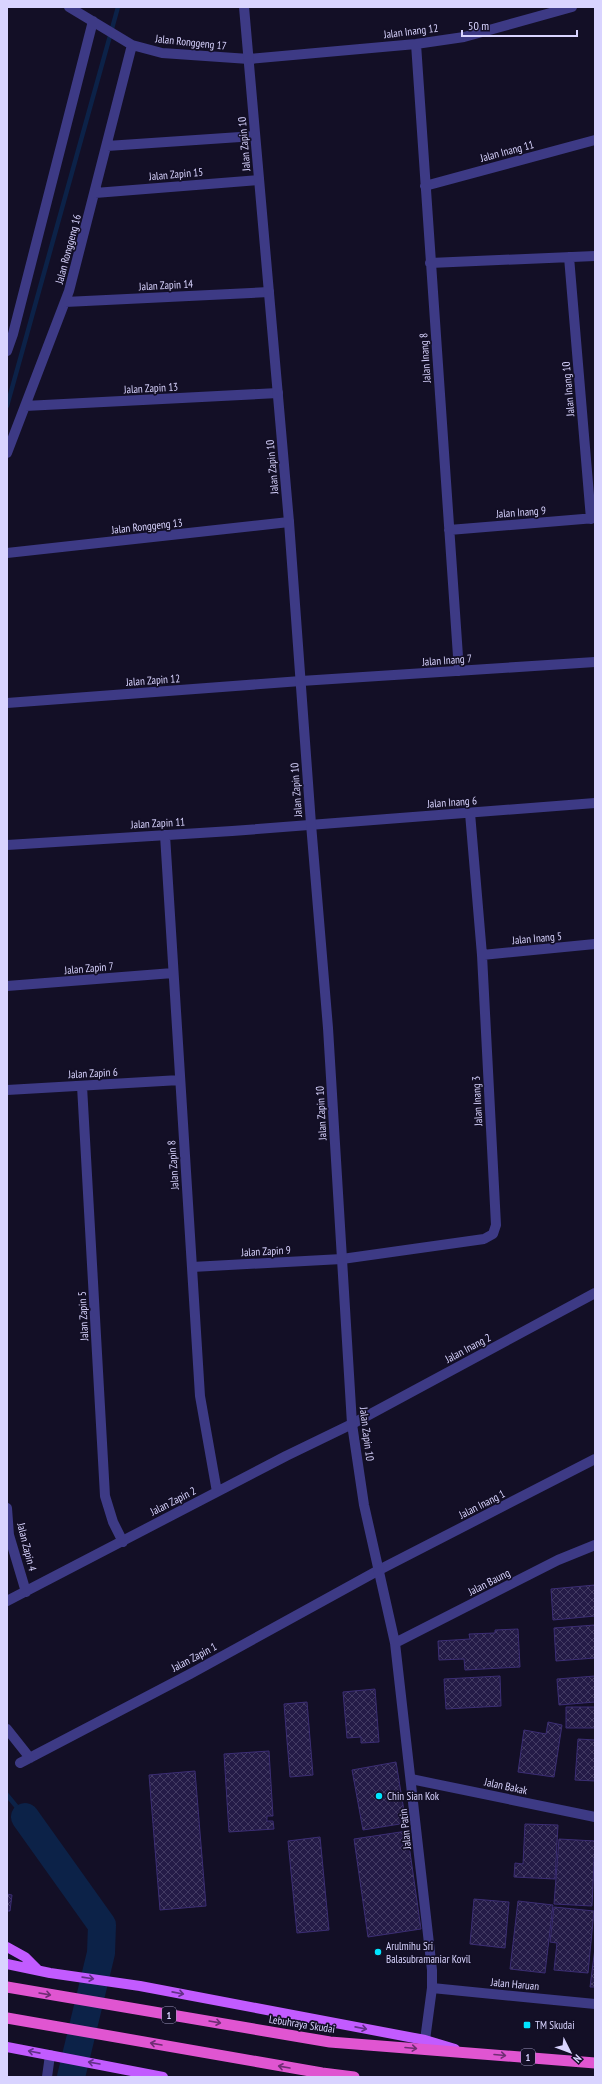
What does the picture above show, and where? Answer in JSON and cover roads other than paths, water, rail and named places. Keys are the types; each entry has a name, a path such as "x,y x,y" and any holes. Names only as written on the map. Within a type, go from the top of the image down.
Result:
{"highway":[{"name":"Lebuhraya Skudai","path":"7,1987 330,2042 461,2051 595,2063"},
{"path":"7,2018 322,2073 354,2077"}],"main road":[{"path":"7,1947 25,1957 38,1970"},
{"path":"7,1964 140,1986 425,2040 461,2051"},
{"path":"7,2047 164,2077"}],"street":[{"name":"Jalan Ronggeng 17","path":"69,7 132,45 162,53 249,59"},
{"name":"Jalan Zapin 10","path":"244,7 289,522 311,824 328,1028 352,1424 364,1505 379,1570"},
{"name":"Jalan Inang 12","path":"249,59 416,44 464,37 572,7"},
{"path":"7,350 13,334 97,24"},
{"name":"Jalan Inang 8","path":"416,44 459,671"},
{"name":"Jalan Ronggeng 16","path":"7,453 65,302 95,193 132,45"},
{"path":"107,146 255,136"},
{"name":"Jalan Inang 11","path":"425,186 595,140"},
{"name":"Jalan Zapin 15","path":"95,193 259,180"},
{"path":"430,263 595,256"},
{"name":"Jalan Inang 10","path":"569,257 593,519"},
{"name":"Jalan Zapin 14","path":"65,302 269,292"},
{"name":"Jalan Zapin 13","path":"25,406 278,393"},
{"name":"Jalan Inang 9","path":"449,530 593,519"},
{"name":"Jalan Ronggeng 13","path":"7,553 289,522"},
{"name":"Jalan Inang 7","path":"301,681 595,662"},
{"name":"Jalan Zapin 12","path":"7,703 301,681"},
{"name":"Jalan Inang 6","path":"311,824 595,803"},
{"name":"Jalan Inang 3","path":"342,1259 484,1239 493,1234 496,1225 482,955 470,813"},
{"name":"Jalan Zapin 11","path":"7,844 165,835 311,824"},
{"name":"Jalan Zapin 8","path":"165,835 200,1396 217,1492"},
{"name":"Jalan Inang 5","path":"482,955 595,944"},
{"name":"Jalan Zapin 7","path":"7,986 173,973"},
{"name":"Jalan Zapin 6","path":"7,1090 180,1080"},
{"name":"Jalan Zapin 5","path":"82,1086 105,1496 113,1522 123,1542"},
{"name":"Jalan Zapin 9","path":"192,1267 342,1259"},
{"name":"Jalan Inang 2","path":"352,1424 595,1293"},
{"name":"Jalan Zapin 2","path":"7,1601 352,1424"},
{"name":"Jalan Inang 1","path":"379,1570 595,1460"},
{"name":"Jalan Zapin 4","path":"7,1508 9,1535 26,1592"},
{"name":"Jalan Baung","path":"395,1643 558,1560 595,1544"},
{"name":"Jalan Patin","path":"379,1570 395,1643 411,1779 432,1988 425,2040"},
{"name":"Jalan Zapin 1","path":"20,1763 190,1674 379,1570"},
{"path":"7,1728 30,1758"},
{"name":"Jalan Bakak","path":"411,1779 595,1817"},
{"name":"Jalan Haruan","path":"432,1988 595,2004"},
{"path":"47,2077 50,2055"}],"waterway":[{"path":"7,406 118,7"},
{"path":"7,1795 25,1817"},
{"path":"25,1817 102,1925 101,1953 71,2077"}],"place":[{"name":"Chin Sian Kok","path":"379,1796"},
{"name":"Arulmihu Sri Balasubramaniar Kovil","path":"378,1952"},
{"name":"TM Skudai","path":"527,2025"}]}
